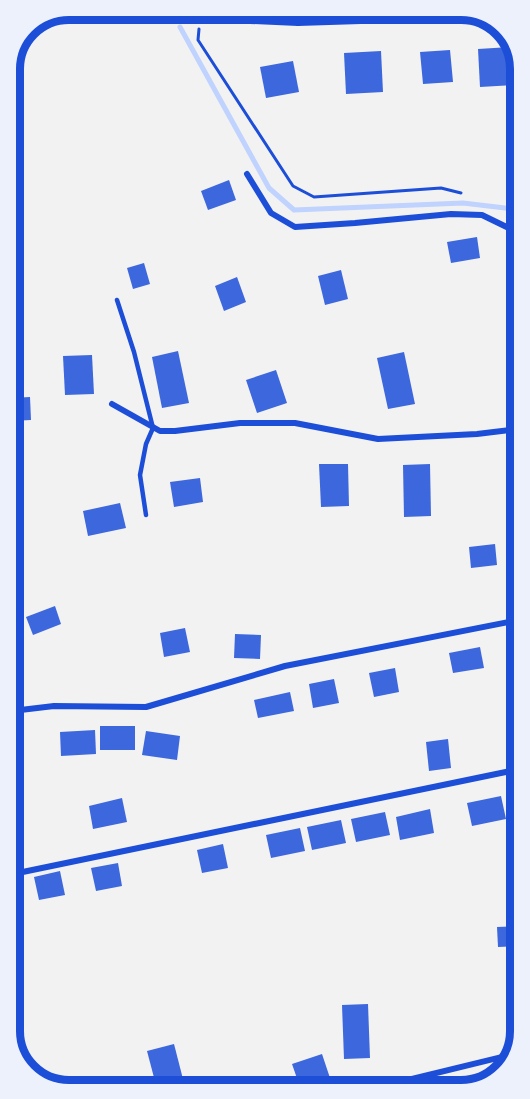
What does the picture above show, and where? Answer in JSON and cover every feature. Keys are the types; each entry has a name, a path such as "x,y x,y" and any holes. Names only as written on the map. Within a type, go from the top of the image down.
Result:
{"street":[{"path":"200,20 298,23 392,20"},
{"path":"247,174 271,213 295,226 451,214 482,215 510,229"},
{"path":"112,404 160,431 240,423 295,423 378,439 510,430"},
{"path":"20,710 54,706 146,707 285,666 510,622"},
{"path":"20,873 510,771"},
{"path":"408,1080 503,1057"}],"lane":[{"path":"117,300 134,352 153,428 146,444 140,475 146,515"}],"path":[{"path":"200,20 198,40 293,186 314,198 441,189 461,192"}],"building":[{"path":"506,47 510,59 510,85 480,87 478,49"},
{"path":"450,50 453,82 423,84 420,52"},
{"path":"381,51 383,92 346,94 344,53"},
{"path":"293,61 299,92 266,98 260,67"},
{"path":"229,180 236,200 208,210 201,191"},
{"path":"477,237 480,258 451,263 447,242"},
{"path":"144,263 150,284 133,289 127,268"},
{"path":"341,270 348,299 325,305 318,276"},
{"path":"237,277 246,302 224,311 215,286"},
{"path":"178,351 189,403 162,408 152,357"},
{"path":"404,352 415,404 388,409 377,358"},
{"path":"92,355 94,394 65,395 63,356"},
{"path":"276,370 287,403 257,413 246,380"},
{"path":"30,397 31,420 20,421 20,398"},
{"path":"319,464 348,464 349,506 321,507"},
{"path":"430,464 431,516 404,517 403,465"},
{"path":"200,478 203,502 174,507 170,482"},
{"path":"120,503 126,528 88,536 83,511"},
{"path":"495,544 497,565 471,568 469,547"},
{"path":"55,606 61,624 33,635 26,617"},
{"path":"185,628 190,652 164,657 160,633"},
{"path":"235,634 261,635 260,659 234,658"},
{"path":"480,647 484,668 453,673 449,653"},
{"path":"395,668 399,692 374,697 369,673"},
{"path":"334,679 339,703 313,708 309,684"},
{"path":"290,692 294,711 258,718 254,700"},
{"path":"100,726 135,726 135,750 100,750"},
{"path":"95,730 96,754 61,756 60,732"},
{"path":"146,731 180,736 177,760 142,755"},
{"path":"448,739 451,768 429,771 426,742"},
{"path":"501,796 506,819 472,826 467,803"},
{"path":"122,798 127,822 93,829 89,806"},
{"path":"430,809 434,833 400,840 396,817"},
{"path":"385,812 390,835 356,842 351,819"},
{"path":"341,820 346,843 312,850 307,827"},
{"path":"300,828 305,851 271,858 266,835"},
{"path":"223,844 228,868 202,873 197,850"},
{"path":"118,863 122,886 96,891 91,868"},
{"path":"60,871 65,895 39,900 34,877"},
{"path":"510,926 510,946 498,947 497,927"},
{"path":"368,1004 370,1058 344,1059 342,1005"},
{"path":"174,1044 183,1079 154,1079 147,1051"},
{"path":"322,1054 330,1078 297,1080 292,1064"}],"waterway":[{"path":"180,27 269,188 294,210 463,203 510,210"}]}
